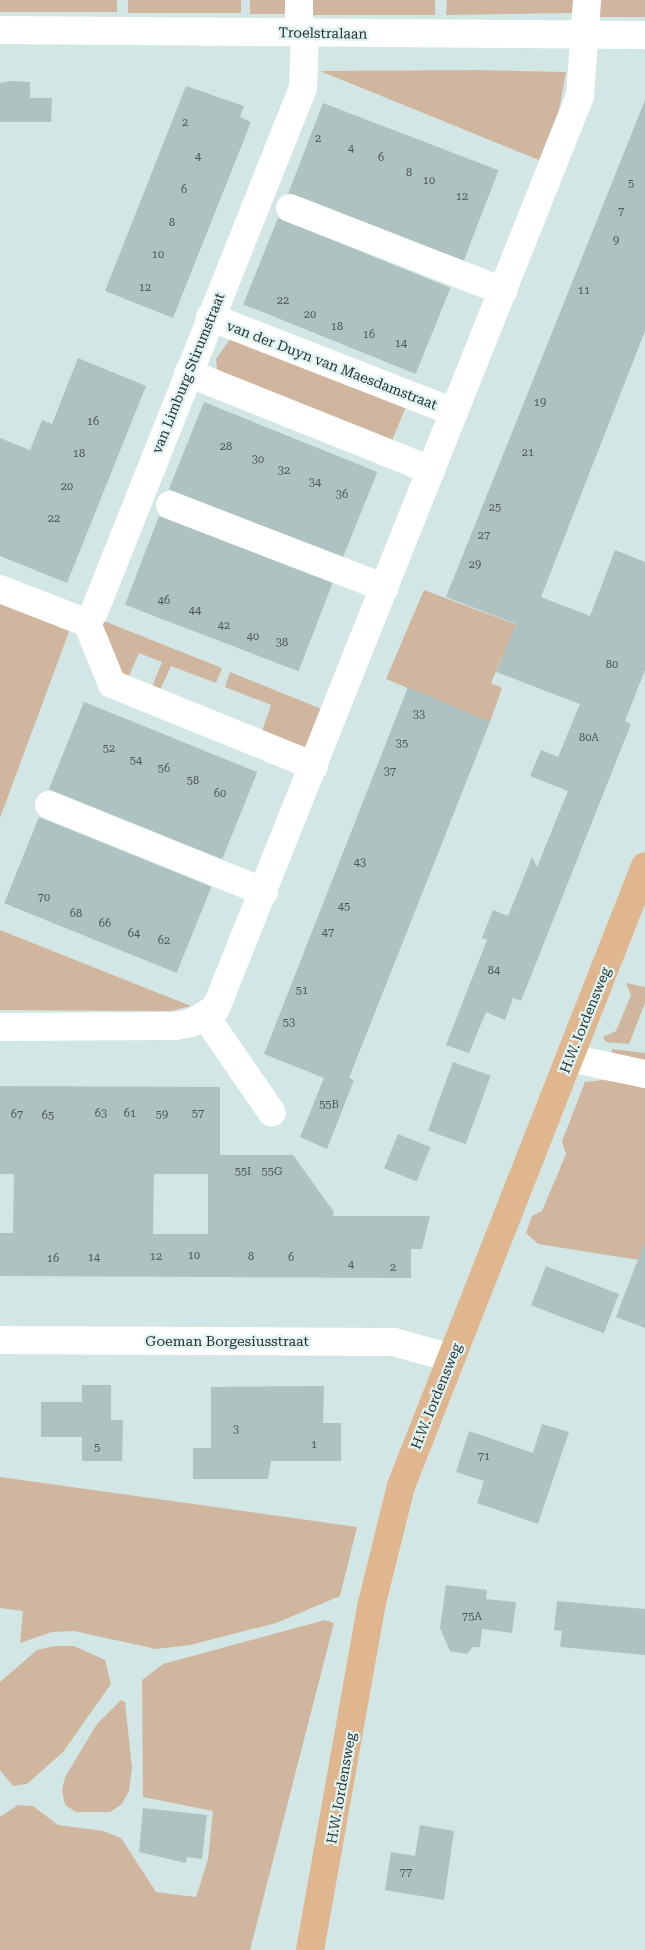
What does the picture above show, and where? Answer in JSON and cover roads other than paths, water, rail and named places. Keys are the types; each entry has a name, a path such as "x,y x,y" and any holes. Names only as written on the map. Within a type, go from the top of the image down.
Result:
{"main road":[{"name":"H.W. Iordensweg","path":"310,1950 385,1544 401,1486 645,866"}],"street":[{"name":"van Limburg Stirumstraat","path":"87,623 303,88 302,32 298,0"},
{"name":"van der Duyn van Maesdamstraat","path":"206,1017 225,992 580,96 586,35 587,0"},
{"name":"Troelstralaan","path":"0,30 645,35"},
{"path":"290,208 503,291"},
{"name":"van der Duyn van Maesdamstraat","path":"210,317 454,412"},
{"path":"188,373 432,470"},
{"path":"170,505 385,588"},
{"path":"0,589 87,623 112,684 314,766"},
{"path":"49,805 264,892"},
{"path":"0,1027 174,1026 206,1017 272,1113"},
{"path":"570,1058 645,1074"},
{"name":"Goeman Borgesiusstraat","path":"0,1340 394,1342 451,1358"}]}
